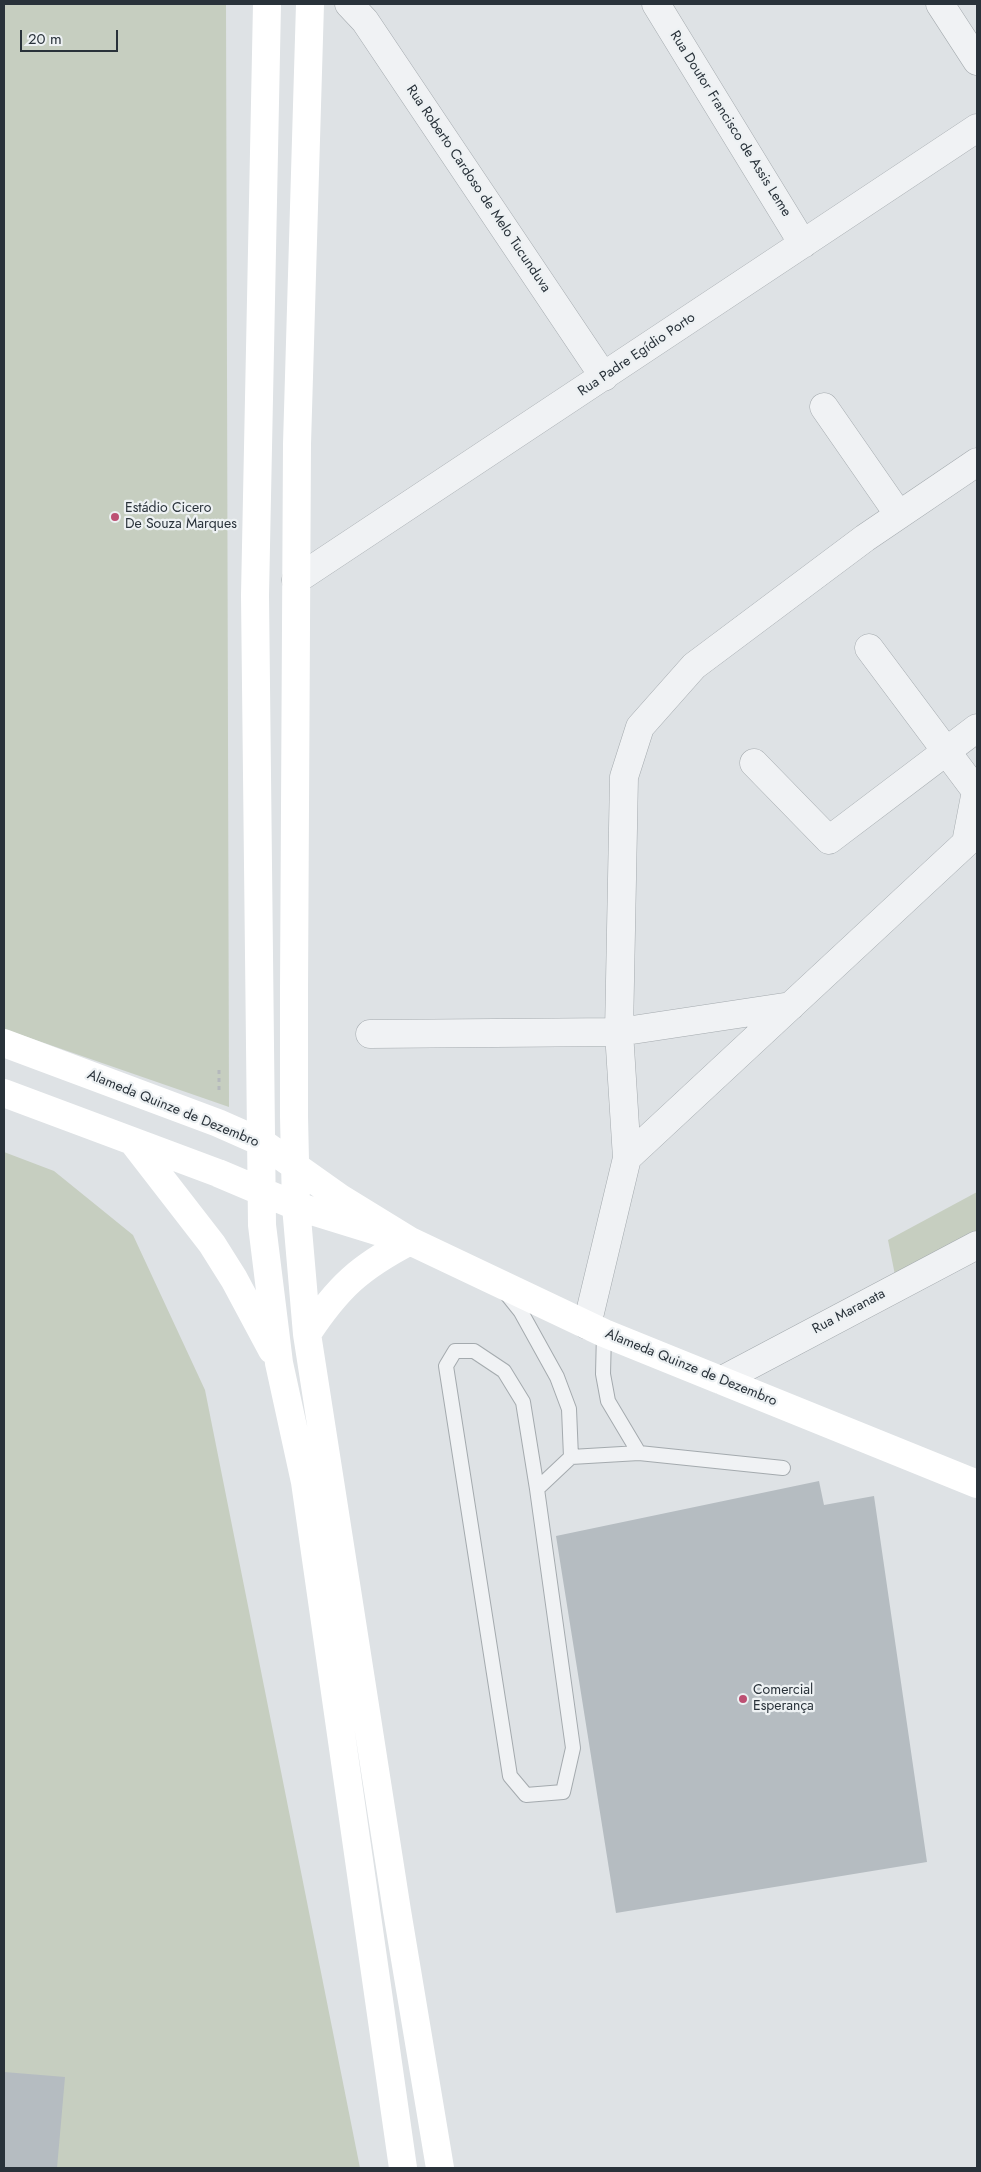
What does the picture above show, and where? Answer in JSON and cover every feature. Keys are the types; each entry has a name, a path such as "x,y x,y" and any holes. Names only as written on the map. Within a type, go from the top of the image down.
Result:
{"main road":[{"path":"267,4 255,595 262,1225 279,1363 304,1482 403,2168"},
{"path":"310,4 297,444 294,979 296,1206 306,1334 397,1911 440,2168"},
{"name":"Alameda Quinze de Dezembro","path":"4,1043 209,1120 260,1142 295,1168 410,1240 596,1329 977,1484"},
{"name":"Alameda Quinze de Dezembro","path":"4,1093 296,1206 410,1240"},
{"path":"133,1142 212,1244 234,1280 279,1363"},
{"path":"306,1334 324,1307 342,1286 383,1254 410,1240"}],"street":[{"name":"Rua Roberto Cardoso de Melo Tucunduva","path":"349,4 365,21 604,377"},
{"name":"Rua Doutor Francisco de Assis Leme","path":"656,4 804,244"},
{"path":"940,4 977,61"},
{"name":"Rua Padre Egídio Porto","path":"296,580 977,128"},
{"path":"824,407 899,515"},
{"path":"596,1329 627,1158 619,1032 624,777 640,727 694,666 857,543 977,462"},
{"path":"627,1158 966,843 976,791 869,648"},
{"path":"754,763 829,840 977,728"},
{"path":"370,1034 619,1032 791,1006"},
{"name":"Rua Maranata","path":"722,1380 977,1245"}],"lane":[{"path":"499,1284 521,1312 557,1377 568,1409 571,1457"},
{"path":"596,1329 608,1401 639,1453"},
{"path":"455,1351 474,1351 504,1371 522,1402 537,1489 573,1748 562,1792 526,1795 510,1776 446,1366 455,1351"},
{"path":"537,1489 571,1457 639,1453 783,1468"}],"green space":[{"name":"Estádio Cicero De Souza Marques","path":"4,4 226,4 229,1107 4,1029"},
{"path":"4,1152 54,1171 133,1235 205,1390 360,2168 4,2168"},
{"path":"977,1192 977,1231 895,1275 888,1240"}],"building":[{"name":"Comercial Esperança","path":"819,1481 824,1505 874,1496 927,1862 616,1913 556,1536"},
{"path":"4,2072 65,2077 57,2168 4,2168"}],"place":[{"name":"Estádio Cicero De Souza Marques","path":"115,517"},
{"name":"Comercial Esperança","path":"743,1699"}]}
